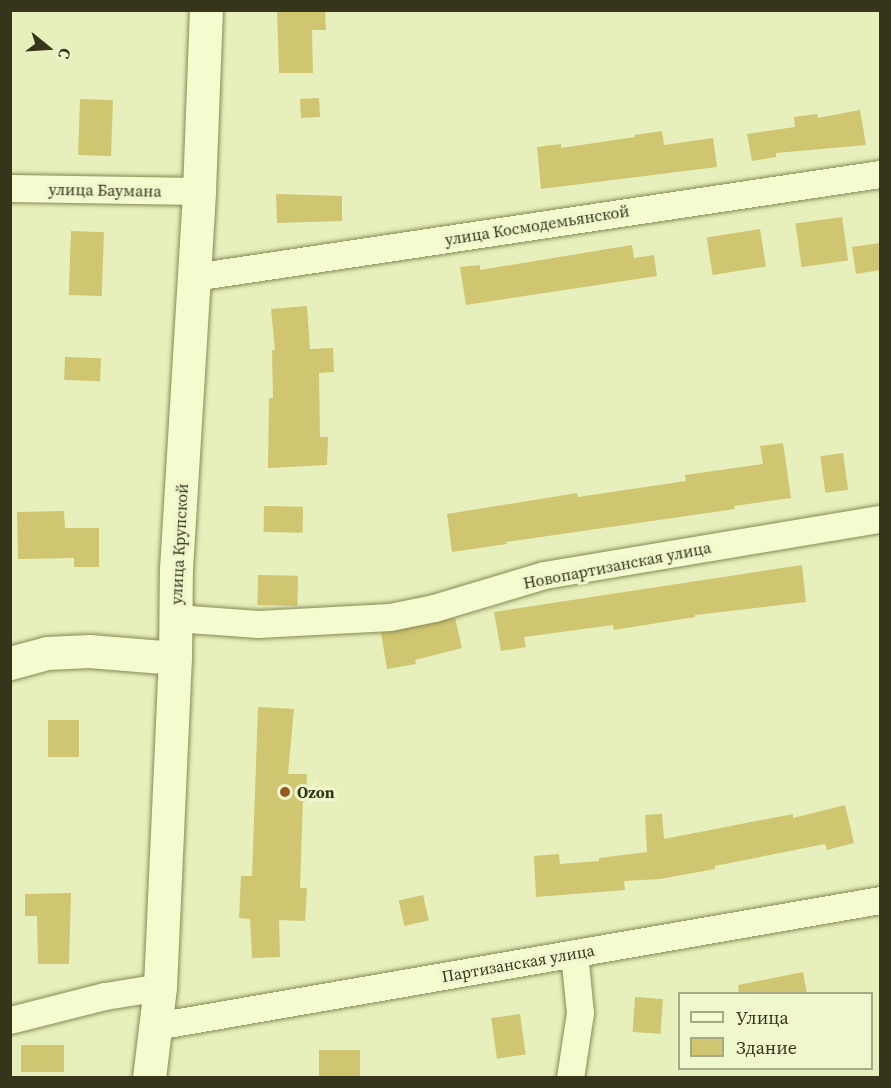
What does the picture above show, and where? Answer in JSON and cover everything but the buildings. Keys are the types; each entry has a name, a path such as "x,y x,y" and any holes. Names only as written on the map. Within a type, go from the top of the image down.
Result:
{"street":[{"name":"улица Крупской","path":"149,1077 160,987 206,10"},
{"name":"улица Космодемьянской","path":"194,277 880,174"},
{"name":"улица Баумана","path":"10,188 199,192"},
{"name":"Новопартизанская улица","path":"176,618 258,624 390,617 434,608 544,575 880,519"},
{"path":"10,663 47,653 89,651 175,658"},
{"name":"Партизанская улица","path":"156,1026 880,900"},
{"path":"570,1077 580,1013 574,953"},
{"path":"10,1020 105,996 160,987"}],"place":[{"name":"Ozon","path":"285,792"}]}
